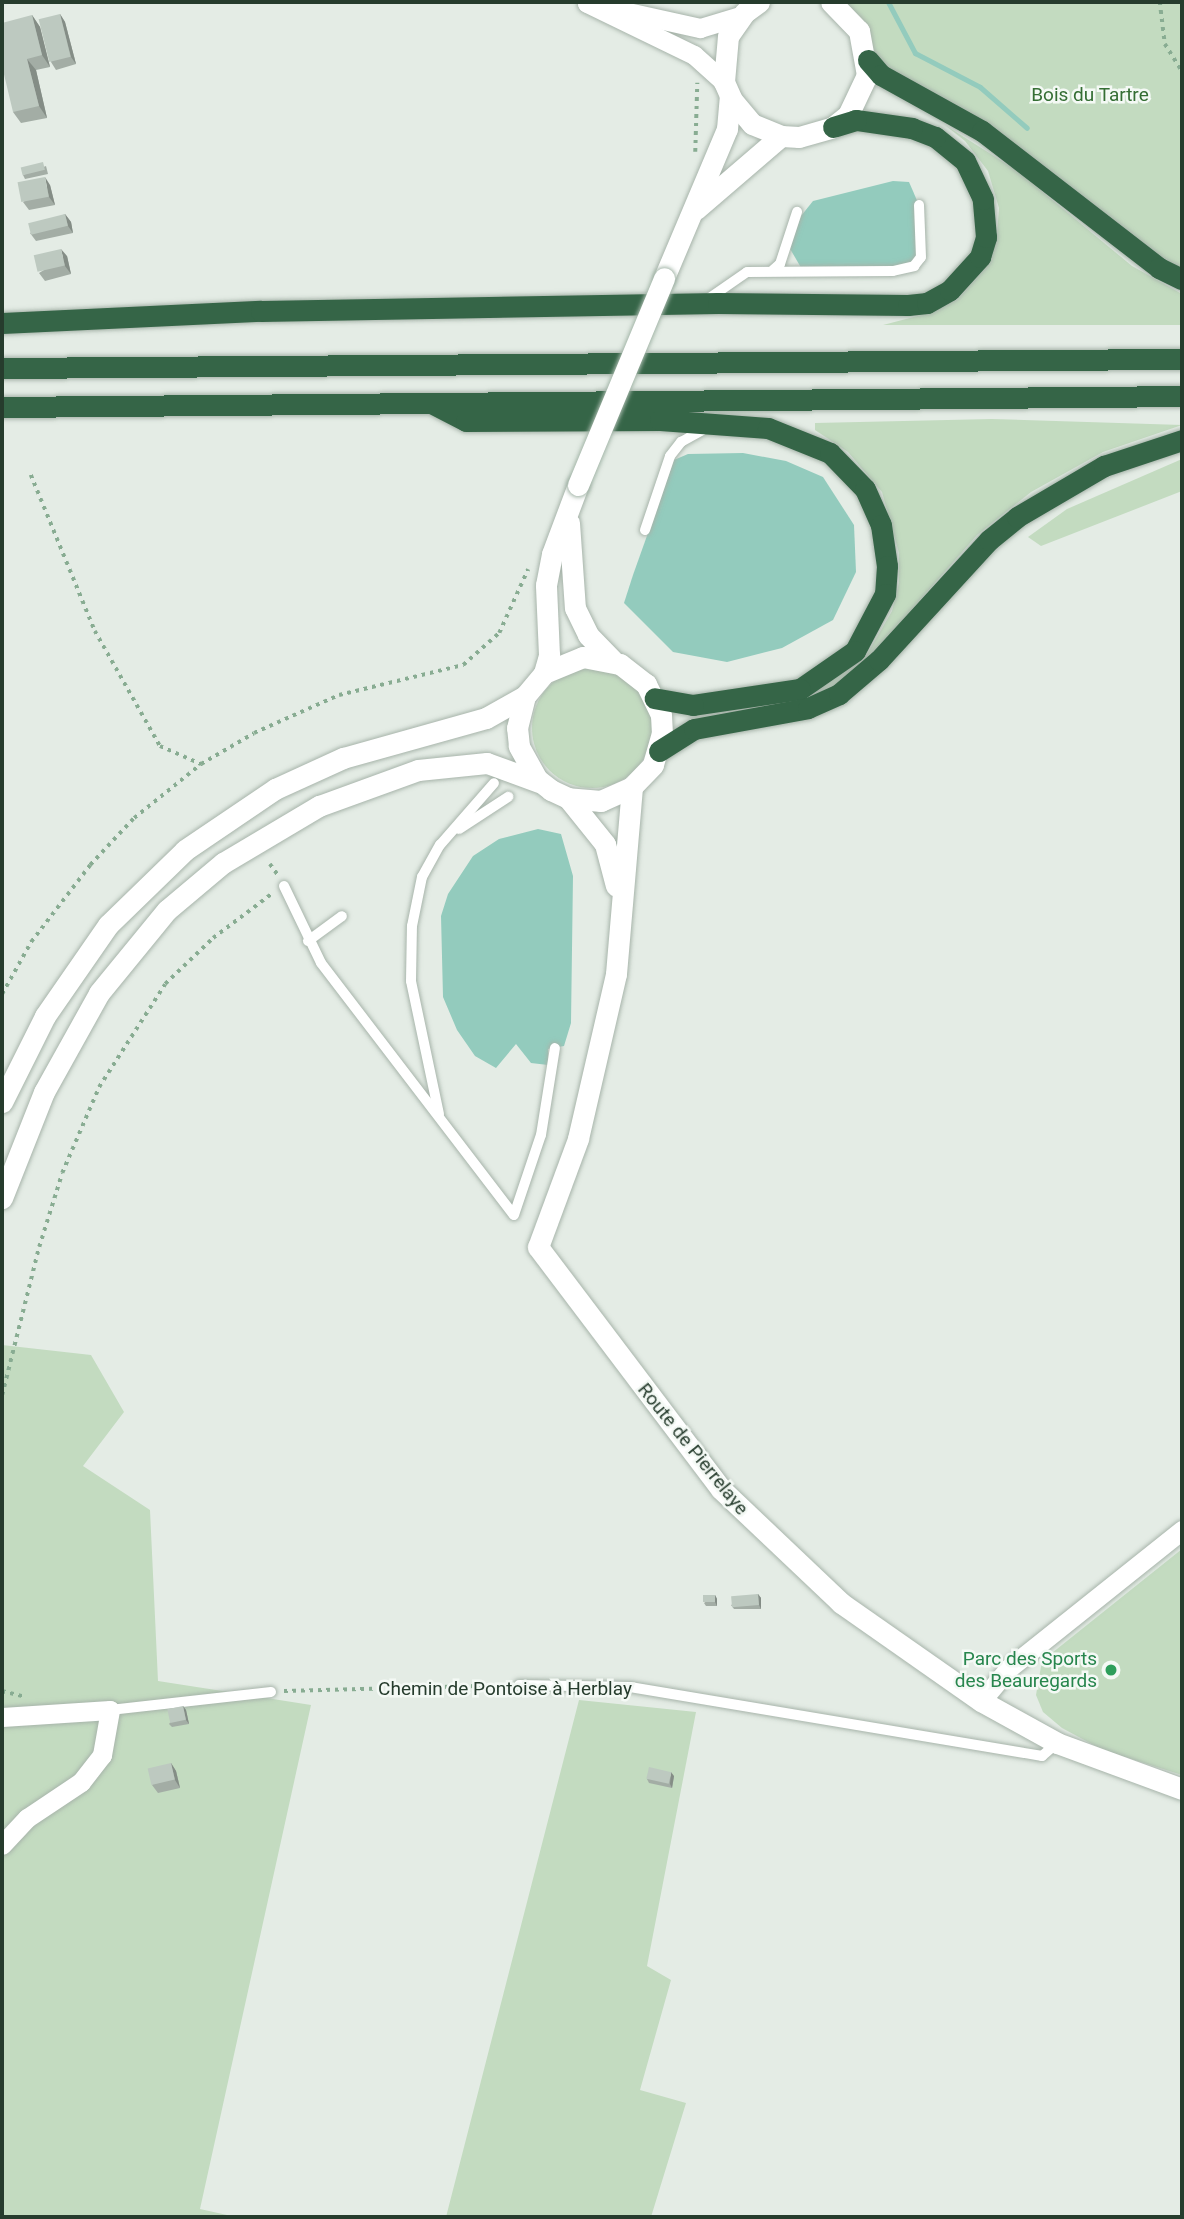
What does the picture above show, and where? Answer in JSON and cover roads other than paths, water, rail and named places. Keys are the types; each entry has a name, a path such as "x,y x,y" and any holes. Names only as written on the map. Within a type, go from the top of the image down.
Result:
{"highway":[{"path":"868,60 881,75 982,131 1159,268 1182,279"},
{"path":"2,323 261,311 702,303 908,305 927,303 967,275 980,257 986,218 977,180 965,161 934,137 912,128 856,120 833,127"},
{"path":"2,368 1182,359"},
{"path":"2,407 1182,396"},
{"path":"431,403 466,421 716,422 768,428 804,439 850,470 865,489 881,525 887,566 885,594 855,651 800,690 693,705 655,698"},
{"path":"659,751 694,729 808,708 839,694 879,660 989,540 1017,517 1104,466 1182,440"}],"main road":[{"path":"727,90 752,124 781,136 799,137 833,127 857,103 868,60 850,10 831,2"},
{"path":"2,1102 45,1016 84,955 131,899 185,850 243,808 309,773 378,747 486,718 526,695 544,673 549,655 546,585 568,514 687,218 727,129 724,51 751,8"},
{"path":"687,218 781,136"},
{"path":"568,514 575,608 588,635 612,661"},
{"path":"2,1198 44,1092 99,993 167,910 223,863 319,806 418,770 487,763 542,783 568,799 601,801 632,787 659,751 662,733 655,698 635,672 612,661 583,657 544,673"},
{"path":"526,695 517,728 519,746 526,764 542,783"},
{"name":"Route de Pierrelaye","path":"632,787 616,974 578,1139 538,1247 721,1489 841,1603 981,1701 1056,1743 1182,1789"},
{"name":"Route de Pierrelaye","path":"568,799 605,844 620,908"}],"street":[{"path":"585,2 699,28 751,8"},
{"path":"585,2 701,60 727,90"},
{"path":"981,1701 1009,1668 1182,1530"},
{"path":"2,1707 29,1712"},
{"path":"2,1717 29,1712 110,1710 103,1755 81,1782 27,1818 2,1845"}],"lane":[{"path":"702,303 737,275 773,270 893,271 915,266 921,257 919,205"},
{"path":"773,270 780,264 797,212"},
{"path":"773,270 798,262"},
{"path":"645,530 663,488 675,449 716,422"},
{"path":"439,1117 420,1038 411,967 412,926 422,877 440,845 494,783"},
{"path":"440,845 482,811 509,797"},
{"path":"284,886 309,941 514,1215 541,1135 555,1048"},
{"path":"309,941 342,916"},
{"name":"Chemin de Pontoise à Herblay","path":"519,1685 630,1687 1042,1756 1056,1743"},
{"path":"110,1710 271,1692"}],"waterway":[{"path":"888,2 915,53 980,87 1027,128"}],"place":[{"name":"Parc des Sports des Beauregards","path":"1111,1670"}],"park label":[{"name":"Bois du Tartre","path":"1090,95"}]}
